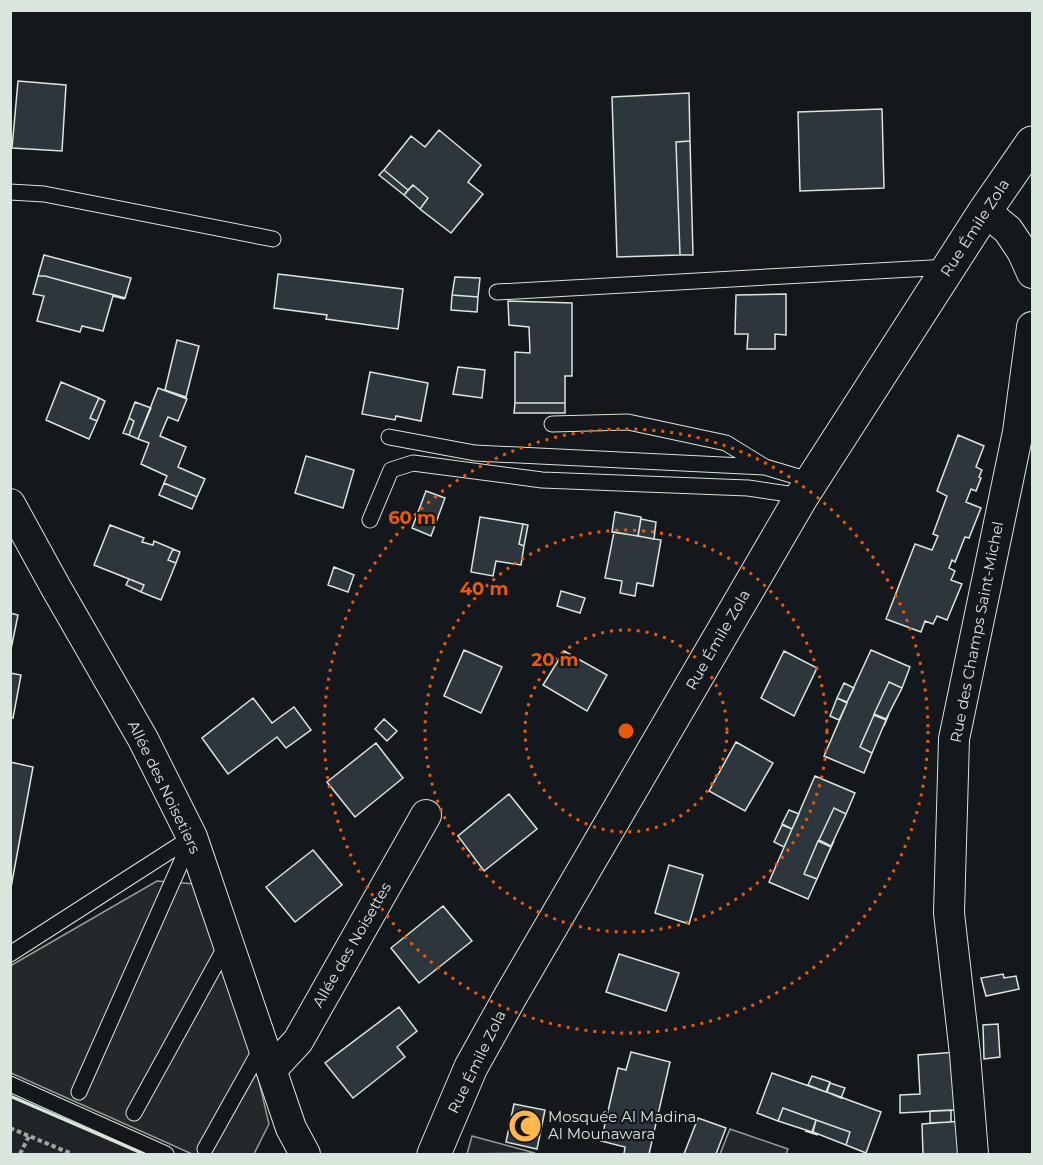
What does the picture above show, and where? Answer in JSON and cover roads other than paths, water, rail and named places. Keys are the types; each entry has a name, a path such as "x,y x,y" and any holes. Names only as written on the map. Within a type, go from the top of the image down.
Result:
{"main road":[{"name":"Rue Émile Zola","path":"434,1155 471,1067 807,489 1032,142"}],"street":[{"path":"985,212 1008,230 1022,251 1032,273"},
{"name":"Rue des Champs Saint-Michel","path":"973,1155 965,1054 949,913 954,739 1018,432 1032,327"},
{"name":"Allée des Noisetiers","path":"10,504 143,740 192,837 291,1128 305,1155"},
{"name":"Allée des Noisettes","path":"267,1058 298,1041 426,815"}],"lane":[{"path":"10,192 44,194 273,238"},
{"path":"497,292 949,267"},
{"path":"552,424 628,422 726,443 807,489"},
{"path":"389,437 475,453 765,466"},
{"path":"370,520 391,470 413,464 542,480 807,489"},
{"path":"10,954 192,837"},
{"path":"78,1092 192,837"},
{"path":"134,1113 228,942"},
{"path":"205,1149 267,1058"},
{"path":"10,1084 166,1155"}],"place":[{"name":"Mosquée Al Madina Al Mounawara","path":"525,1126"}]}
